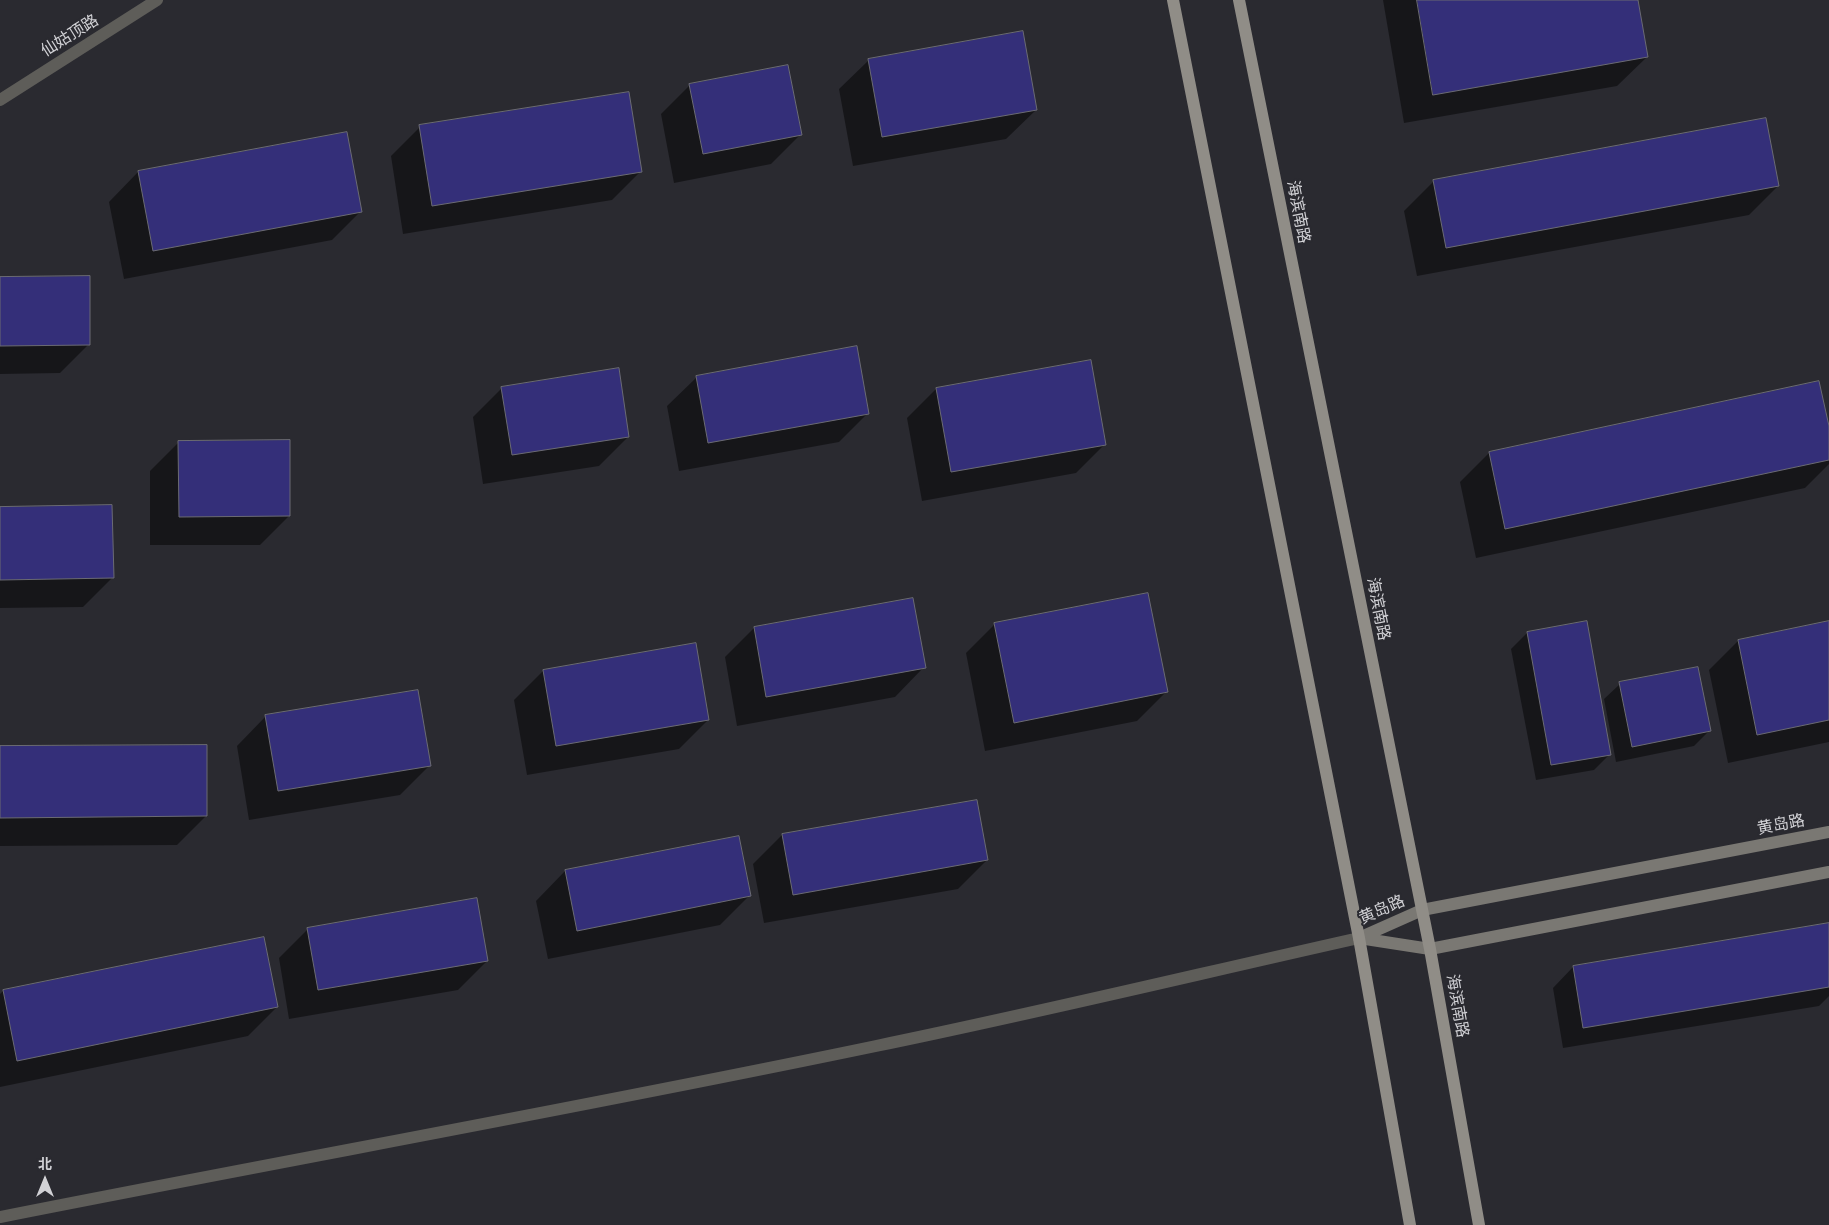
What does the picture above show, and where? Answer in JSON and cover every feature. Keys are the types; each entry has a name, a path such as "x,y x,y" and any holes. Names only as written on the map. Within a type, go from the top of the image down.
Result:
{"main road":[{"path":"1173,0 1358,938 1410,1225"},
{"name":"海滨南路","path":"1239,0 1430,949 1479,1225"},
{"name":"黄岛路","path":"1358,938 1422,910 1829,832"},
{"name":"黄岛路","path":"1358,938 1430,949 1829,872"}],"street":[{"name":"仙姑顶路","path":"0,100 157,0"},
{"path":"0,1217 537,1115 879,1045 1358,938"}],"building":[{"path":"1417,0 1638,0 1648,57 1433,95"},
{"path":"1023,31 1037,110 882,137 868,59"},
{"path":"788,65 802,135 703,154 689,84"},
{"path":"629,92 642,172 432,206 419,125"},
{"path":"1766,118 1779,186 1446,248 1433,180"},
{"path":"347,132 362,212 153,251 138,171"},
{"path":"90,276 90,345 0,346 0,277"},
{"path":"857,346 869,414 708,443 696,376"},
{"path":"1091,360 1106,445 951,472 936,388"},
{"path":"619,368 629,437 512,455 501,387"},
{"path":"1819,381 1829,426 1829,460 1505,529 1489,452"},
{"path":"290,440 290,516 179,517 178,441"},
{"path":"112,505 114,578 0,580 0,507"},
{"path":"1148,593 1168,692 1014,723 994,623"},
{"path":"913,598 926,668 766,697 754,627"},
{"path":"1587,621 1611,755 1551,765 1527,632"},
{"path":"1829,621 1829,720 1757,735 1738,640"},
{"path":"696,643 709,720 556,746 543,670"},
{"path":"1698,667 1711,731 1632,747 1619,682"},
{"path":"418,690 431,766 278,791 265,715"},
{"path":"207,745 207,816 0,818 0,746"},
{"path":"977,800 988,860 793,895 782,834"},
{"path":"739,836 751,896 577,931 565,870"},
{"path":"477,898 488,961 318,990 307,928"},
{"path":"1829,923 1829,987 1583,1028 1573,966"},
{"path":"264,937 278,1007 17,1061 3,990"}]}
